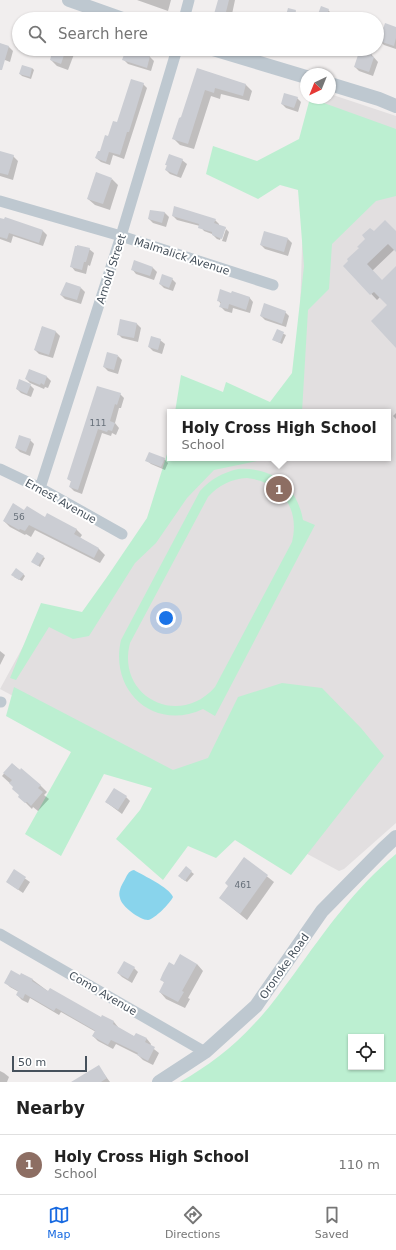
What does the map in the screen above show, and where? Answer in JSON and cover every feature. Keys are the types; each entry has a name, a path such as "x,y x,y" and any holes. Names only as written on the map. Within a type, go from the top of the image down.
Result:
{"street":[{"path":"69,0 103,12"},
{"path":"186,12 189,0"},
{"name":"Arnold Street","path":"40,488 121,236 175,56"},
{"path":"236,56 300,75"},
{"path":"336,86 379,99 396,106"},
{"name":"Malmalick Avenue","path":"0,201 121,236 273,285"},
{"name":"Ernest Avenue","path":"0,469 40,488 122,534"},
{"name":"Oronoke Road","path":"159,1082 205,1052 256,1006 322,911 383,849 396,838"},
{"name":"Como Avenue","path":"0,934 205,1052"}],"shaded area":[{"path":"336,96 396,116 396,823 344,869 339,871 0,689 44,608 84,630 147,533 170,461 391,461 391,409 297,409 303,214 321,104 336,104"}],"green space":[{"path":"308,104 327,104 396,129 396,196 376,201 332,244 329,289 308,310 302,409 175,409 181,375 223,392 226,382 270,402 292,373 304,266 298,190 280,185 258,199 206,174 213,146 257,161 299,139"},
{"path":"167,454 167,461 257,461 214,470 187,498 156,543 135,563 89,636 73,639 49,627 16,680 10,678 41,603 82,612 147,518"},
{"path":"238,469 251,469 272,475 289,488 300,508 303,520 315,525 215,716 203,709 185,715 168,715 152,711 139,702 129,690 122,676 119,659 121,640 200,491 208,483","holes":["247,478 270,485 279,491 291,508 294,530 292,542 215,687 200,699 184,705 168,706 153,701 141,691 132,678 128,662 130,643 208,497 216,489 231,481"]},
{"path":"282,683 322,688 361,728 384,756 291,875 235,840 216,858 188,846 163,880 116,839 140,810 152,788 104,774 61,856 25,834 71,752 6,716 14,687 173,770 208,758 238,697"},
{"path":"396,854 396,1082 180,1082 219,1056 246,1033 275,1000 317,942 367,881"}],"water":[{"path":"134,870 167,889 173,897 162,910 148,920 140,918 131,912 121,901 119,896 122,885 127,876"}],"building":[{"path":"218,0 229,0 226,12 215,12"},
{"path":"321,6 329,9 328,12 319,12"},
{"path":"288,8 296,10 295,12 287,12"},
{"path":"385,23 396,27 394,46 384,43"},
{"path":"0,43 9,46 2,70 0,70"},
{"path":"51,56 64,56 61,64 50,60"},
{"path":"123,56 150,56 147,68 122,60"},
{"path":"358,56 374,57 369,72 354,67"},
{"path":"22,65 32,68 30,77 19,74"},
{"path":"197,68 246,84 243,96 215,88 214,93 205,90 188,144 172,139"},
{"path":"131,79 144,83 129,132 127,132 120,155 109,152 106,162 95,158 98,151 100,151 105,135 108,136 113,121 117,122"},
{"path":"284,93 298,97 294,108 281,104"},
{"path":"0,151 14,155 8,175 0,173"},
{"path":"169,154 183,159 177,175 165,170 167,165 165,165"},
{"path":"96,172 112,178 103,204 87,199"},
{"path":"174,206 216,219 214,223 226,227 222,239 212,235 212,232 198,228 199,224 172,216"},
{"path":"150,210 165,212 162,223 148,219"},
{"path":"5,217 43,230 39,243 9,233 7,239 0,237 0,218 4,219"},
{"path":"385,220 396,231 396,252 388,244 367,264 382,280 396,266 396,348 371,321 387,305 374,292 370,295 343,266 348,261 347,259 359,248 357,247 365,239 362,235 370,228 374,231"},
{"path":"264,231 288,238 284,252 260,245"},
{"path":"77,245 90,248 82,270 70,267 75,246"},
{"path":"134,260 153,267 150,276 131,270"},
{"path":"162,274 173,278 169,288 159,284"},
{"path":"66,282 81,287 77,300 60,295"},
{"path":"220,289 250,297 246,310 229,304 228,309 219,307 221,302 217,301"},
{"path":"264,303 286,311 282,324 260,316"},
{"path":"120,319 137,323 134,338 117,335"},
{"path":"42,326 56,331 49,355 34,350"},
{"path":"277,329 284,332 280,343 272,340"},
{"path":"151,336 161,339 158,350 148,347"},
{"path":"107,352 118,355 114,370 103,367"},
{"path":"29,369 47,376 44,385 41,383 40,385 25,379"},
{"path":"19,379 31,384 27,394 16,389"},
{"path":"97,386 121,393 117,405 115,404 110,421 115,423 112,431 108,430 107,432 98,429 78,490 69,487 71,481 67,479"},
{"path":"19,435 31,439 26,452 15,448"},
{"path":"149,452 165,458 161,467 145,461"},
{"path":"13,503 24,510 27,506 45,517 47,513 77,529 74,534 99,548 94,558 29,525 25,531 19,530 3,521"},
{"path":"37,552 44,556 38,566 31,562"},
{"path":"16,568 24,574 19,580 11,575"},
{"path":"12,763 20,770 21,768 41,785 38,788 43,792 31,806 18,797 19,795 12,789 13,787 9,783 12,780 3,773"},
{"path":"114,788 127,796 118,810 105,802"},
{"path":"244,857 268,875 240,914 219,898 228,886 225,883"},
{"path":"186,866 192,871 185,881 178,876"},
{"path":"14,869 26,877 18,890 6,882"},
{"path":"180,954 197,964 182,991 184,992 178,1002 159,992 164,982 160,980 169,962 174,965"},
{"path":"124,961 135,967 128,979 117,973"},
{"path":"11,970 20,975 21,973 33,979 32,981 48,991 50,988 101,1017 102,1015 114,1021 113,1024 134,1036 136,1033 147,1038 145,1042 155,1047 148,1061 137,1055 138,1053 111,1040 108,1045 92,1036 95,1031 94,1030 56,1008 54,1011 25,994 23,999 16,995 18,991 4,983"},
{"path":"99,1065 107,1078 101,1082 71,1082"}],"place":[{"name":"Holy Cross High School","path":"279,489"}]}
